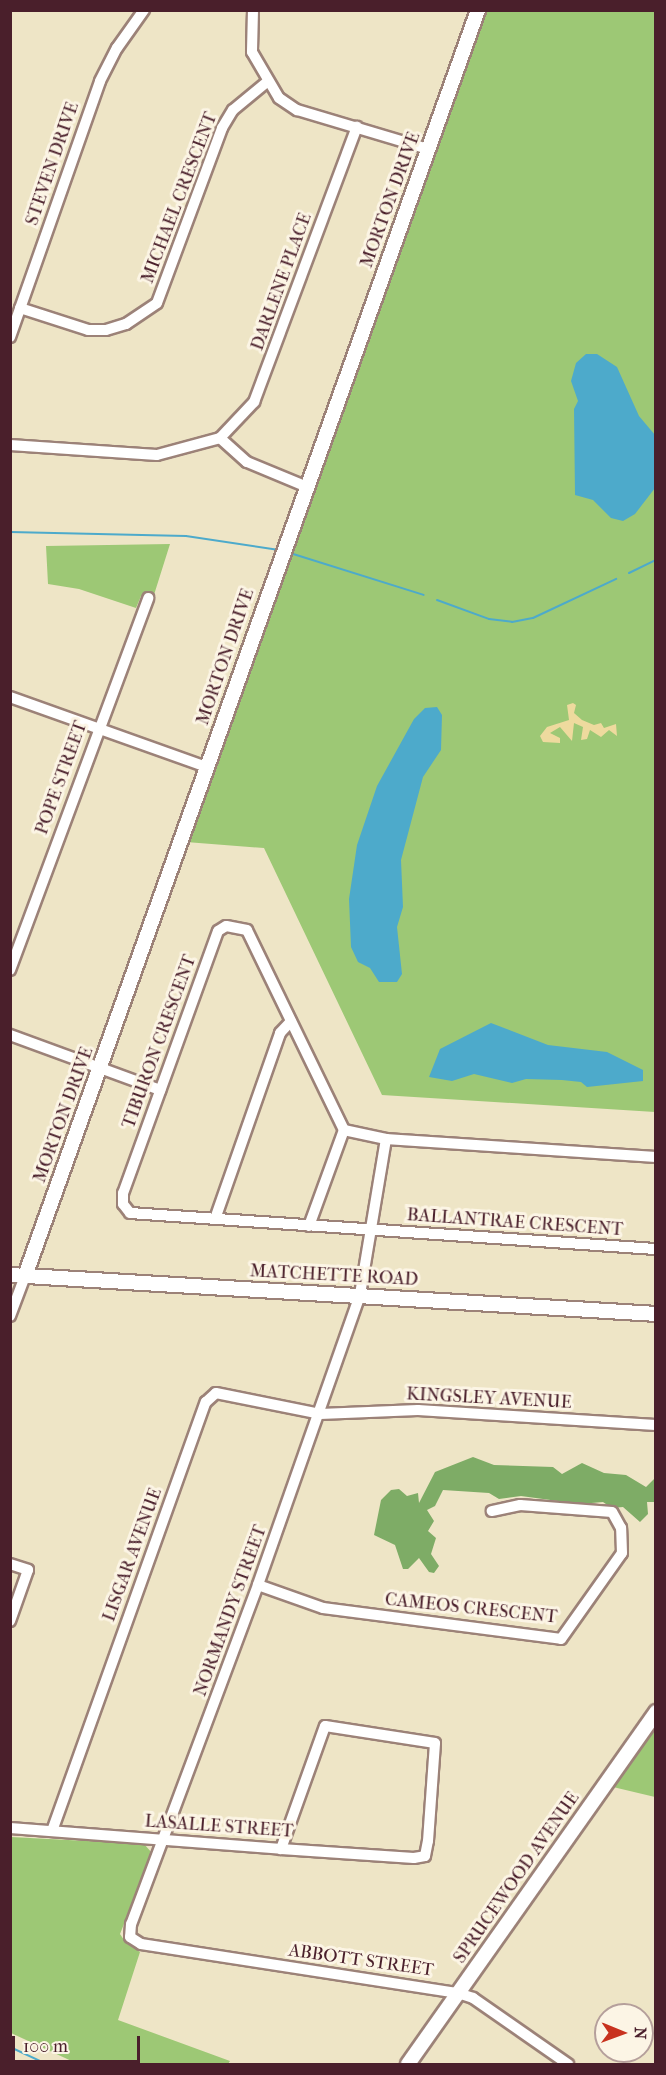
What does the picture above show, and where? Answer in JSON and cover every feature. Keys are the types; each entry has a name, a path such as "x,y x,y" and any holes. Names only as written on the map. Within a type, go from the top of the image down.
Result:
{"street":[{"name":"STEVEN DRIVE","path":"10,337 100,81 123,38 144,10"},
{"path":"253,10 252,52 267,82 279,98 297,110 428,149"},
{"name":"MORTON DRIVE","path":"10,1316 478,10"},
{"name":"MICHAEL CRESCENT","path":"20,308 88,330 106,330 126,324 157,303 222,128 233,110 267,82"},
{"name":"DARLENE PLACE","path":"220,438 254,402 357,127"},
{"path":"10,446 157,455 220,438 247,462 307,487"},
{"name":"POPE STREET","path":"10,970 148,598"},
{"path":"10,697 207,767"},
{"name":"TIBURON CRESCENT","path":"344,1130 247,930 226,926 218,931 123,1193 123,1204 130,1213 373,1231"},
{"path":"215,1219 280,1033 291,1021"},
{"path":"10,1035 160,1090"},
{"path":"309,1226 344,1130 386,1139 656,1157"},
{"name":"NORMANDY STREET","path":"130,1937 131,1924 258,1585 360,1295 373,1231 386,1139"},
{"name":"BALLANTRAE CRESCENT","path":"373,1231 656,1249"},
{"name":"MATCHETTE ROAD","path":"10,1275 656,1314"},
{"name":"LISGAR AVENUE","path":"52,1831 206,1402 216,1394 320,1414"},
{"name":"KINGSLEY AVENUE","path":"320,1414 418,1410 656,1425"},
{"name":"CAMEOS CRESCENT","path":"258,1585 323,1608 561,1639 622,1553 621,1528 612,1512 520,1506 492,1511"},
{"path":"10,1564 28,1570 10,1621"},
{"name":"SPRUCEWOOD AVENUE","path":"408,2064 656,1712"},
{"name":"LASALLE STREET","path":"10,1828 281,1849 425,1856 435,1743 325,1726 281,1849"},
{"name":"ABBOTT STREET","path":"130,1937 141,1944 458,1993 473,1998 568,2064"}],"green space":[{"path":"486,11 655,11 655,1112 382,1095 264,848 186,842"},
{"path":"170,544 153,598 141,596 136,608 79,589 48,584 46,546"},
{"path":"473,1457 494,1465 553,1467 562,1474 582,1463 604,1473 626,1475 646,1487 655,1478 655,1502 647,1502 648,1514 640,1522 623,1507 612,1508 603,1502 580,1504 521,1496 499,1499 489,1493 443,1490 435,1506 427,1510 434,1521 428,1531 436,1538 431,1554 439,1566 434,1573 429,1572 419,1558 408,1569 403,1569 395,1545 374,1535 381,1500 391,1490 399,1489 407,1496 418,1493 419,1503 435,1472"},
{"path":"655,1727 655,1797 613,1787"},
{"path":"11,1837 144,1844 152,1853 120,1934 126,1943 140,1952 118,2020 230,2061 228,2064 78,2064 11,2033"}],"sand":[{"path":"573,703 576,705 574,713 582,720 594,725 601,723 604,728 616,724 617,736 609,730 601,737 590,730 587,739 581,740 583,727 574,723 572,741 560,727 550,733 560,738 560,743 543,742 540,736 547,727 569,720 567,705"}],"water":[{"path":"586,354 597,354 617,367 639,416 655,435 655,488 635,514 623,521 611,518 593,500 575,495 574,409 578,401 571,381 576,363"},
{"path":"437,707 442,715 441,750 423,777 401,860 403,907 397,927 402,974 397,982 379,982 370,968 358,962 351,947 349,899 357,845 377,786 414,719 425,708"},
{"path":"491,1023 548,1045 607,1052 643,1070 643,1081 587,1087 581,1082 562,1080 526,1079 512,1083 474,1074 452,1081 429,1077 440,1049"}],"waterway":[{"path":"10,532 186,536 279,550"},
{"path":"290,553 424,595"},
{"path":"629,573 656,560"},
{"path":"437,600 489,619 512,622 533,618 616,579"},
{"path":"10,2047 46,2064"}]}
